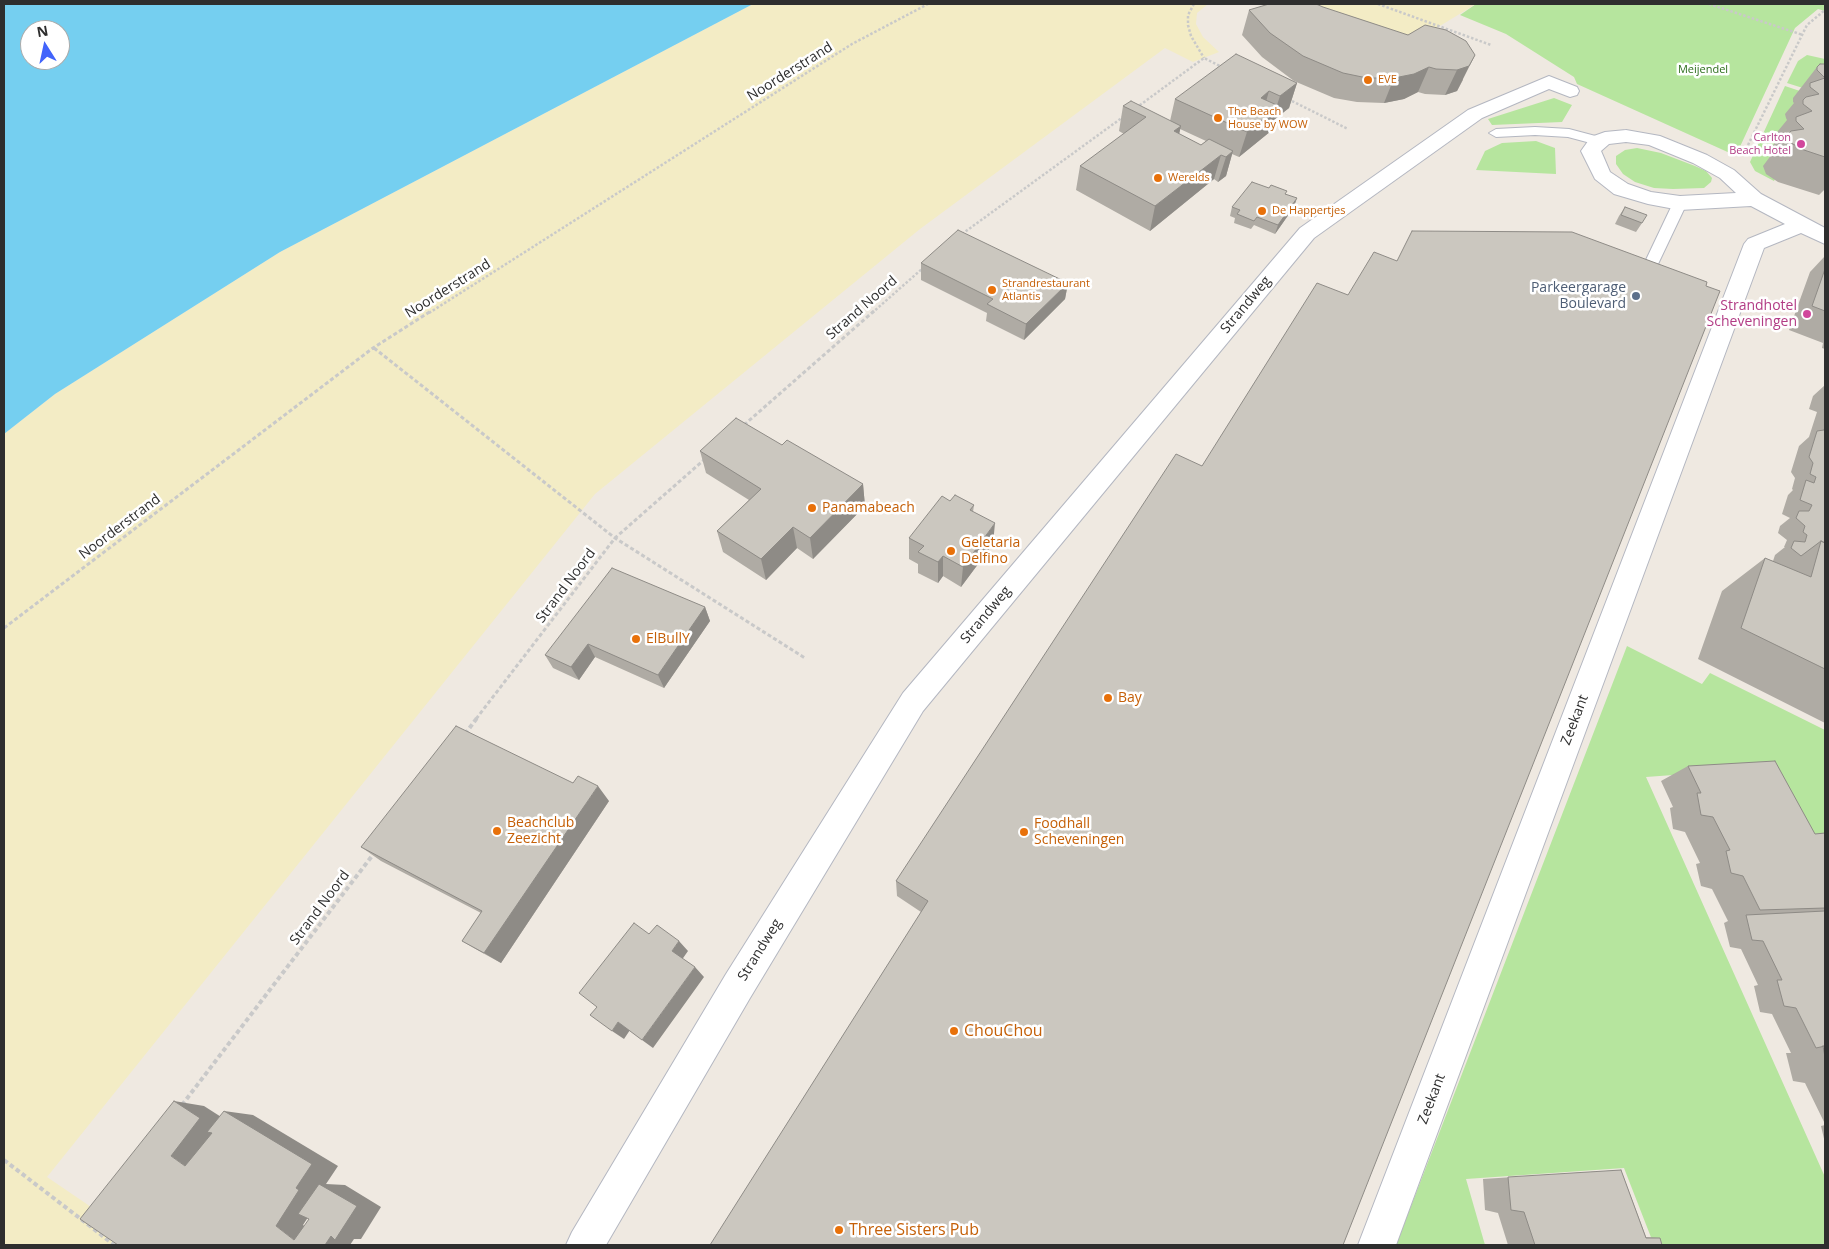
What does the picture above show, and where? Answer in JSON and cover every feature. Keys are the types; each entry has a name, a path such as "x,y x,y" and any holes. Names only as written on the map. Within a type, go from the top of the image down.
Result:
{"street":[{"name":"Strandweg","path":"585,1245 738,986 913,702 1307,232 1476,114 1549,82 1570,91"},
{"path":"1754,199 1680,203 1648,198 1621,189 1602,175 1591,151 1598,141 1605,138 1626,136 1653,140 1679,150 1726,174 1754,199 1814,231"},
{"name":"Zeekant","path":"1377,1245 1755,244 1814,231"}],"lane":[{"path":"1496,133 1535,131 1569,133 1598,141"},
{"path":"1636,296 1680,203"}],"path":[{"name":"Noorderstrand","path":"4,628 373,348 852,44 928,4"},
{"path":"1194,4 1188,15 1191,36 1204,58 1230,71"},
{"path":"1378,4 1491,45"},
{"path":"1709,4 1802,35"},
{"path":"1742,157 1807,25 1825,10"},
{"path":"1132,110 1204,58"},
{"path":"1280,96 1348,129"},
{"path":"956,239 1124,116"},
{"name":"Strand Noord","path":"741,428 926,265"},
{"path":"373,348 615,538 805,658"},
{"name":"Strand Noord","path":"462,737 615,538 711,454"},
{"name":"Strand Noord","path":"180,1108 378,848"},
{"path":"4,1160 114,1245"},
{"path":"90,1226 96,1218"}],"green space":[{"name":"Meijendel","path":"1476,4 1825,4 1825,11 1818,9 1795,28 1738,151 1732,154 1577,84 1574,77 1506,34 1460,15"},
{"path":"1807,55 1825,59 1825,95 1787,83 1798,61"},
{"path":"1785,86 1815,96 1774,181 1755,171 1750,162"},
{"path":"1554,98 1572,105 1562,122 1492,125 1488,119"},
{"path":"1536,141 1555,148 1556,174 1476,170 1485,151 1502,143"},
{"path":"1637,148 1661,153 1706,171 1712,178 1711,182 1704,188 1673,189 1654,188 1635,182 1623,174 1616,164 1616,156 1625,150"},
{"path":"1627,646 1702,684 1710,673 1825,730 1825,870 1768,768 1646,777 1825,1177 1825,1245 1654,1245 1624,1168 1466,1179 1485,1245 1396,1245"}],"sand":[{"path":"753,4 1208,4 1197,13 1196,24 1203,37 1219,52 1193,62 1165,48 920,229 595,494 47,1177 147,1245 4,1245 4,434 55,394 280,252"},
{"path":"1288,4 1476,4 1407,46"}],"water":[{"path":"4,4 753,4 280,252 55,394 4,434"}],"building":[{"path":"1269,4 1316,4 1408,35 1425,25 1446,30 1466,41 1475,55 1469,66 1457,70 1429,67 1414,74 1394,78 1367,78 1343,73 1303,56 1270,33 1249,10"},
{"path":"1236,54 1297,83 1280,96 1269,91 1261,98 1279,106 1247,132 1175,99"},
{"path":"1820,64 1825,64 1825,78 1817,70"},
{"path":"1825,78 1825,157 1804,150 1791,143 1788,134 1791,131 1804,129 1796,121 1796,117 1812,111 1803,104 1803,100 1806,97 1819,94 1810,87 1810,83"},
{"path":"1131,101 1181,126 1174,131 1201,145 1209,139 1233,151 1226,157 1221,155 1155,206 1080,166 1146,117 1123,106"},
{"name":"De Happertjes","path":"1252,182 1269,188 1271,185 1287,191 1285,194 1297,198 1278,225 1257,217 1254,221 1237,214 1240,210 1232,207"},
{"path":"1625,207 1647,215 1642,223 1621,215"},
{"name":"Strandrestaurant Atlantis","path":"958,230 1068,283 1026,324 987,304 993,299 921,263"},
{"path":"1412,231 1572,232 1707,282 1706,286 1720,291 1343,1245 710,1245 928,901 896,881 1176,454 1202,466 1317,283 1348,295 1374,252 1397,261"},
{"path":"1825,269 1825,311 1812,306"},
{"name":"Panamabeach","path":"736,418 782,445 787,440 863,484 810,538 793,527 761,559 717,531 761,489 700,451"},
{"path":"1825,427 1825,543 1821,541 1801,556 1791,548 1794,541 1805,542 1807,535 1803,532 1805,526 1796,518 1799,511 1809,511 1812,505 1800,500 1806,480 1814,483 1816,477 1810,474 1813,463 1809,457 1817,431 1824,430"},
{"path":"955,495 974,505 970,510 995,523 963,567 943,556 938,562 918,552 924,546 909,538 942,496 950,501"},
{"path":"1821,541 1825,543 1825,669 1741,628 1765,558 1811,577"},
{"name":"ElBullY","path":"612,568 705,607 658,675 588,644 571,667 545,655"},
{"name":"Beachclub Zeezicht","path":"456,726 573,783 578,776 598,786 484,953 462,941 482,911 361,847"},
{"path":"1775,761 1815,834 1825,833 1825,908 1760,910 1743,876 1731,873 1726,851 1730,850 1713,817 1701,815 1697,793 1701,793 1688,766"},
{"path":"1825,911 1825,1046 1816,1048 1796,1008 1784,1006 1777,980 1782,980 1763,941 1752,940 1746,915"},
{"path":"634,923 649,934 657,925 679,941 672,951 695,967 642,1040 618,1022 612,1031 590,1015 597,1007 579,993"},
{"path":"174,1101 200,1118 171,1156 185,1166 212,1133 207,1132 224,1111 312,1164 296,1188 299,1190 276,1226 294,1240 309,1219 298,1214 319,1184 357,1206 335,1240 331,1236 325,1245 118,1245 80,1219"},
{"path":"1621,1170 1646,1238 1660,1238 1662,1245 1535,1245 1524,1212 1511,1210 1508,1177"}],"place":[{"name":"EVE","path":"1368,80"},
{"name":"The Beach House by WOW","path":"1218,118"},
{"name":"Carlton Beach Hotel","path":"1801,144"},
{"name":"Werelds","path":"1158,178"},
{"name":"De Happertjes","path":"1262,211"},
{"name":"Strandrestaurant Atlantis","path":"992,290"},
{"name":"Parkeergarage Boulevard","path":"1636,296"},
{"name":"Strandhotel Scheveningen","path":"1807,314"},
{"name":"Panamabeach","path":"812,508"},
{"name":"Geletaria Delfino","path":"951,551"},
{"name":"ElBullY","path":"636,639"},
{"name":"Bay","path":"1108,698"},
{"name":"Beachclub Zeezicht","path":"497,831"},
{"name":"Foodhall Scheveningen","path":"1024,832"},
{"name":"ChouChou","path":"954,1031"},
{"name":"Three Sisters Pub","path":"839,1230"}]}
